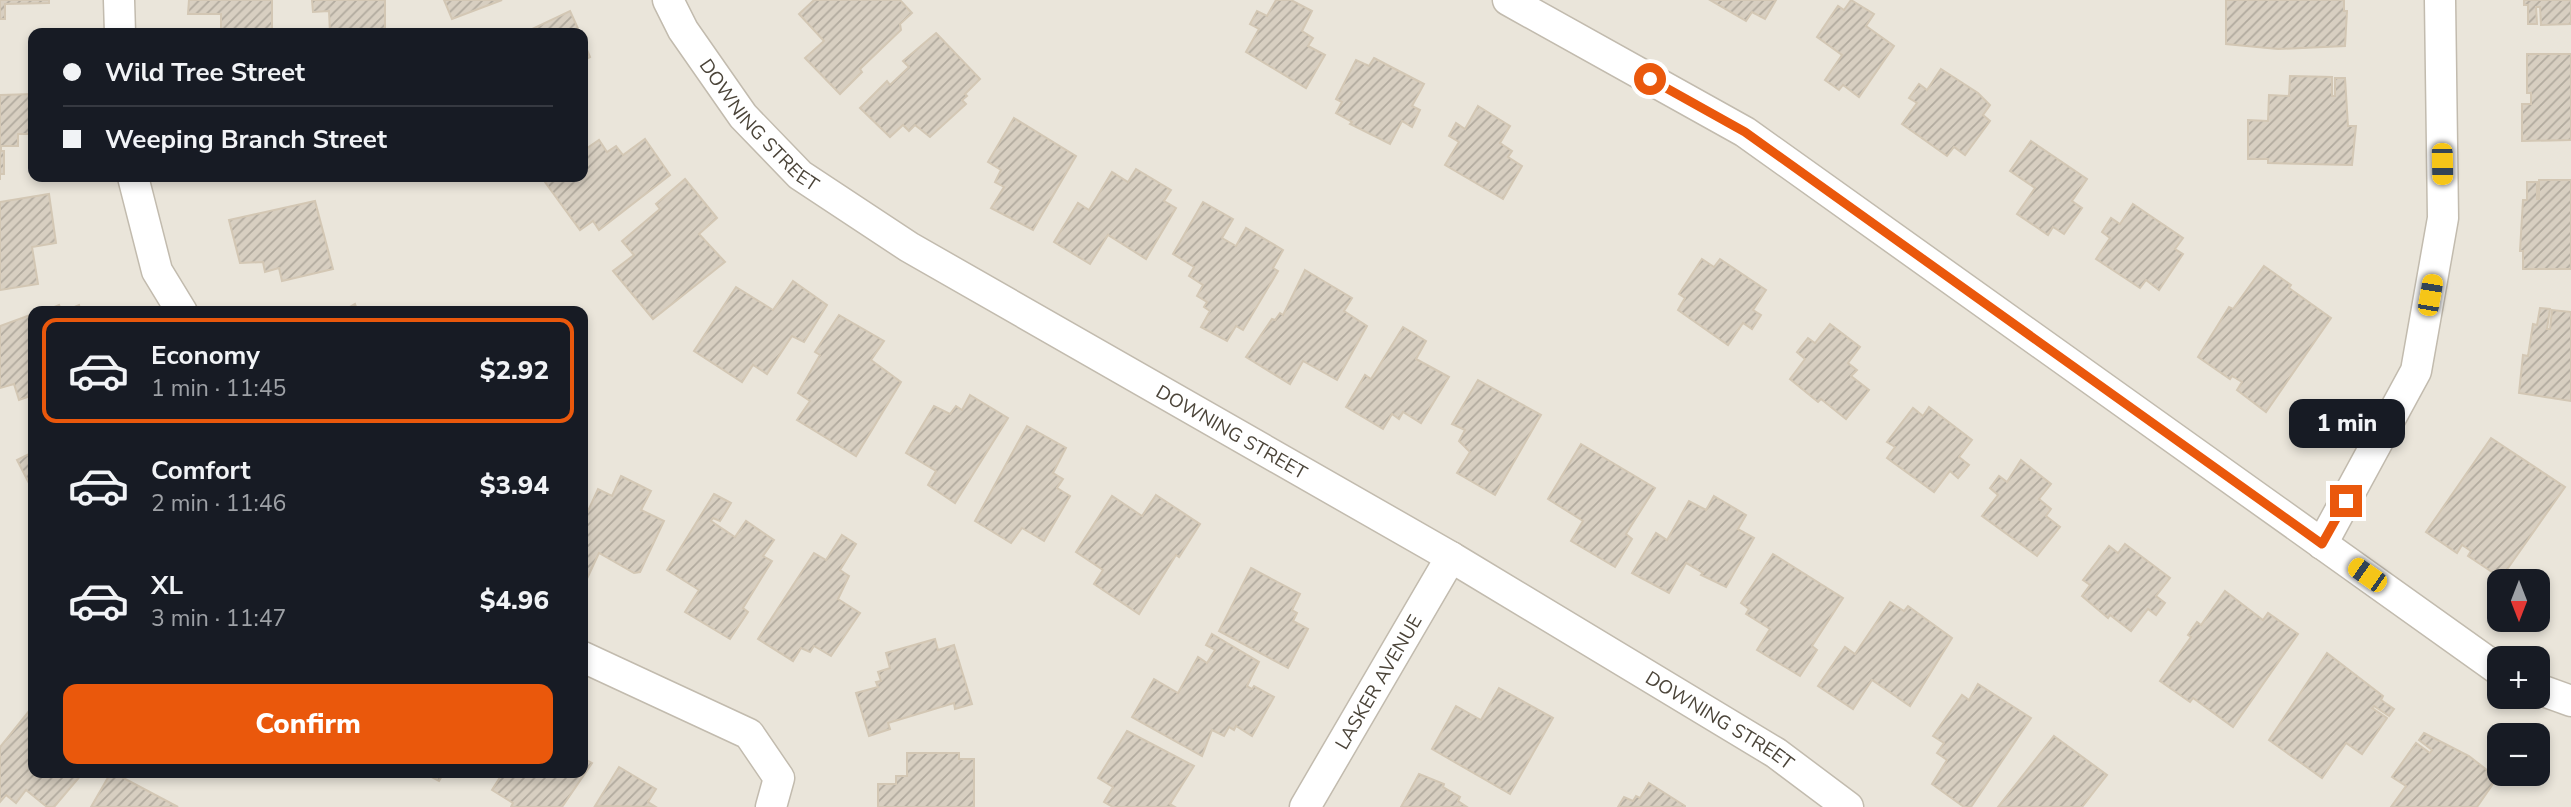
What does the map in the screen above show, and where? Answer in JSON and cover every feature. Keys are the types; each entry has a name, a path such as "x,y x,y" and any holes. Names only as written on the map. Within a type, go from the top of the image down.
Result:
{"street":[{"path":"119,0 120,28"},
{"name":"DOWNING STREET","path":"668,0 683,30 743,116 800,175 909,247 1451,557 1776,753 1848,807"},
{"path":"1508,0 1745,132 2487,661"},
{"path":"2322,544 2416,371 2444,218 2440,0"},
{"path":"135,182 157,271 178,306"},
{"name":"LASKER AVENUE","path":"1305,807 1451,557"},
{"path":"588,659 749,734 779,778 771,807"},
{"path":"2550,693 2571,701"}],"shaded area":[{"path":"0,0 2571,0 2571,807 0,807"}],"building":[{"path":"0,0 49,0 49,3 5,4 5,19 0,19"},
{"path":"189,0 272,0 272,28 221,28 221,14 188,14"},
{"path":"312,0 385,0 385,28 330,28 329,11 313,12"},
{"path":"444,0 502,0 452,19"},
{"path":"814,0 900,0 912,13 900,24 901,30 860,69 862,72 840,94 805,58 824,41 799,14"},
{"path":"1276,0 1291,0 1312,11 1302,31 1313,38 1308,46 1325,55 1306,88 1246,52 1259,29 1250,24 1257,11 1267,16"},
{"path":"1710,0 1776,0 1765,19 1752,12 1746,21"},
{"path":"1851,0 1874,14 1866,26 1894,46 1859,97 1843,85 1839,90 1825,80 1842,55 1817,37 1838,6 1844,10"},
{"path":"2226,0 2344,0 2344,11 2347,11 2345,46 2278,49 2226,44"},
{"path":"2524,0 2571,0 2571,24 2541,25 2540,7 2536,7 2537,24 2528,24 2528,5 2524,5"},
{"path":"570,11 578,28 534,28"},
{"path":"936,33 980,79 965,94 967,96 962,100 966,104 930,137 915,125 909,131 903,125 890,137 860,108 887,81 890,85 909,67 903,61"},
{"path":"2527,54 2571,54 2571,140 2522,141 2522,104 2531,104 2531,93 2527,93"},
{"path":"1374,58 1424,84 1412,106 1420,110 1412,127 1402,121 1390,144 1350,124 1352,122 1336,113 1342,102 1336,99 1356,60 1369,66"},
{"path":"1941,69 1978,93 1990,105 1983,115 1990,121 1965,155 1954,147 1947,156 1902,124 1917,103 1909,98 1919,84 1927,90"},
{"path":"2290,76 2332,77 2332,96 2335,96 2335,78 2345,78 2348,126 2356,126 2352,165 2268,163 2268,159 2248,159 2248,120 2268,121 2269,95 2289,96"},
{"path":"28,94 28,134 18,134 18,146 1,146 1,151 4,151 4,174 0,174 0,95"},
{"path":"1478,106 1510,126 1500,143 1512,151 1508,157 1522,166 1503,199 1445,165 1459,142 1449,136 1456,123 1465,129"},
{"path":"1014,118 1076,156 1033,230 991,208 1004,187 995,182 1001,170 988,162"},
{"path":"645,139 670,175 599,230 593,221 580,230 545,182 588,182 588,148 599,140 607,152 616,146 623,155"},
{"path":"2031,141 2087,179 2072,201 2082,208 2064,234 2053,227 2048,235 2017,214 2035,188 2010,171"},
{"path":"1136,169 1171,190 1164,201 1176,208 1146,259 1108,235 1090,264 1054,242 1078,203 1089,210 1112,172 1128,182"},
{"path":"685,179 717,218 699,234 725,262 653,319 613,271 634,255 622,241 660,209 656,204"},
{"path":"2539,180 2571,180 2571,269 2523,269 2523,251 2520,251 2523,200 2527,200 2527,182 2537,182 2539,199"},
{"path":"49,194 56,243 32,247 38,284 0,290 0,202"},
{"path":"315,201 333,269 282,281 279,268 265,272 263,262 240,263 229,220"},
{"path":"1203,202 1233,219 1222,238 1236,246 1246,228 1283,250 1273,268 1278,271 1243,330 1236,326 1227,341 1201,327 1210,311 1204,307 1207,302 1197,296 1203,285 1189,276 1194,267 1173,254"},
{"path":"2133,204 2183,238 2175,249 2183,254 2159,290 2146,280 2140,288 2096,259 2110,238 2102,232 2111,218 2120,224"},
{"path":"1702,259 1714,267 1720,259 1766,290 1753,310 1761,315 1752,329 1743,323 1728,345 1678,310 1685,298 1679,294"},
{"path":"2264,266 2331,318 2266,412 2237,390 2242,382 2232,376 2230,379 2198,357 2229,307 2233,309"},
{"path":"1305,270 1352,298 1344,311 1367,326 1337,380 1303,361 1290,384 1246,357 1272,319 1275,320 1280,313 1283,315"},
{"path":"793,281 827,305 804,342 792,336 767,374 753,365 742,382 694,351 736,287 773,310"},
{"path":"2540,308 2550,309 2547,329 2550,329 2552,310 2571,312 2571,401 2519,393 2523,355 2528,356 2533,324 2537,325"},
{"path":"839,315 884,341 871,360 901,382 856,456 797,420 810,401 798,393 820,355 815,352"},
{"path":"28,316 28,397 19,400 14,384 0,388 0,326"},
{"path":"1830,324 1860,347 1848,363 1857,370 1851,376 1869,390 1846,419 1821,399 1818,402 1790,379 1805,359 1797,352 1808,338 1815,343"},
{"path":"1403,327 1426,341 1416,359 1449,377 1421,423 1403,412 1399,419 1392,414 1383,429 1346,407 1365,375 1371,379"},
{"path":"1478,380 1541,415 1495,495 1457,473 1470,452 1459,441 1465,430 1452,424"},
{"path":"970,395 1008,418 955,503 928,485 936,471 906,453 934,406 950,414 956,406 962,410"},
{"path":"1929,407 1972,440 1959,457 1969,465 1958,478 1950,471 1934,492 1887,458 1895,447 1887,442 1913,408 1923,416"},
{"path":"1027,426 1066,448 1053,473 1063,479 1057,488 1070,496 1044,541 1022,528 1011,543 975,521"},
{"path":"2491,438 2565,487 2507,569 2488,569 2468,556 2471,551 2462,545 2457,553 2426,532"},
{"path":"1581,444 1655,488 1626,534 1632,539 1615,567 1571,541 1583,521 1548,499"},
{"path":"28,454 28,481 17,460"},
{"path":"2021,460 2051,484 2039,499 2051,509 2046,516 2060,527 2037,556 1982,516 1998,495 1990,488 1999,476 2007,482"},
{"path":"621,476 651,491 641,510 664,521 640,572 634,573 599,553 588,576 588,511 598,489 612,496"},
{"path":"714,494 731,503 720,521 713,518 711,521 735,537 746,521 774,540 763,556 772,561 743,608 748,612 730,639 685,612 699,590 667,570"},
{"path":"1156,495 1200,524 1179,557 1176,555 1139,614 1094,584 1103,570 1076,552 1112,496 1142,516"},
{"path":"1714,496 1746,515 1738,529 1754,538 1726,587 1701,575 1703,573 1686,563 1669,593 1632,573 1656,533 1667,540 1689,501 1706,510"},
{"path":"842,535 856,544 840,570 849,576 838,599 860,613 831,656 814,646 810,652 801,648 793,661 758,639 814,553 826,560"},
{"path":"2125,544 2170,578 2156,596 2165,603 2156,615 2148,609 2131,631 2110,615 2108,618 2082,596 2090,585 2083,580 2109,546 2118,553"},
{"path":"1773,554 1843,598 1812,646 1817,650 1800,676 1757,650 1770,629 1746,614 1749,609 1741,603"},
{"path":"1251,568 1300,594 1292,610 1297,613 1293,621 1308,629 1288,668 1219,631"},
{"path":"2225,591 2263,620 2268,613 2298,634 2233,727 2193,698 2190,702 2160,681 2191,637 2188,635 2197,622 2201,625"},
{"path":"1890,602 1904,611 1908,606 1952,638 1910,706 1872,680 1853,709 1818,686 1845,647 1855,654"},
{"path":"1212,634 1259,662 1247,686 1252,689 1254,686 1274,697 1252,736 1236,726 1234,730 1229,727 1224,736 1212,730 1202,756 1132,717 1154,679 1178,693 1198,657 1207,663 1215,650 1206,645"},
{"path":"935,639 938,650 954,645 972,704 955,709 954,703 888,723 890,729 869,736 856,693 878,687 876,682 881,681 878,672 890,668 886,653"},
{"path":"2327,653 2383,696 2381,700 2394,709 2389,716 2374,706 2372,708 2387,718 2362,754 2346,743 2322,778 2269,740"},
{"path":"1978,684 2031,718 1971,807 1964,807 1932,784 1947,760 1937,753 1944,743 1933,736 1962,695 1969,700"},
{"path":"1499,688 1553,718 1510,794 1432,749 1456,706 1481,720"},
{"path":"28,712 28,778 79,778 54,807 47,807 26,790 16,803 6,795 0,802 0,747"},
{"path":"1127,731 1194,766 1170,804 1175,807 1113,807 1104,802 1113,787 1098,778"},
{"path":"2424,733 2469,756 2487,770 2487,786 2491,786 2477,807 2391,807 2406,786 2392,777 2416,743 2430,753 2432,750 2419,740"},
{"path":"2054,736 2107,775 2082,807 1998,807"},
{"path":"907,753 959,753 959,759 974,759 974,807 878,807 878,784 896,784 896,776 907,776"},
{"path":"619,767 656,789 648,802 656,807 595,806"},
{"path":"1419,774 1444,784 1443,787 1460,797 1458,801 1467,807 1401,807"},
{"path":"108,778 124,778 178,807 91,807"},
{"path":"500,778 582,778 562,807 511,807 513,803 492,790"},
{"path":"1649,783 1685,807 1618,807 1624,797 1633,801 1636,796 1640,798"}],"route":[{"path":"1650,79 1745,132 2322,544 2346,501"}]}
